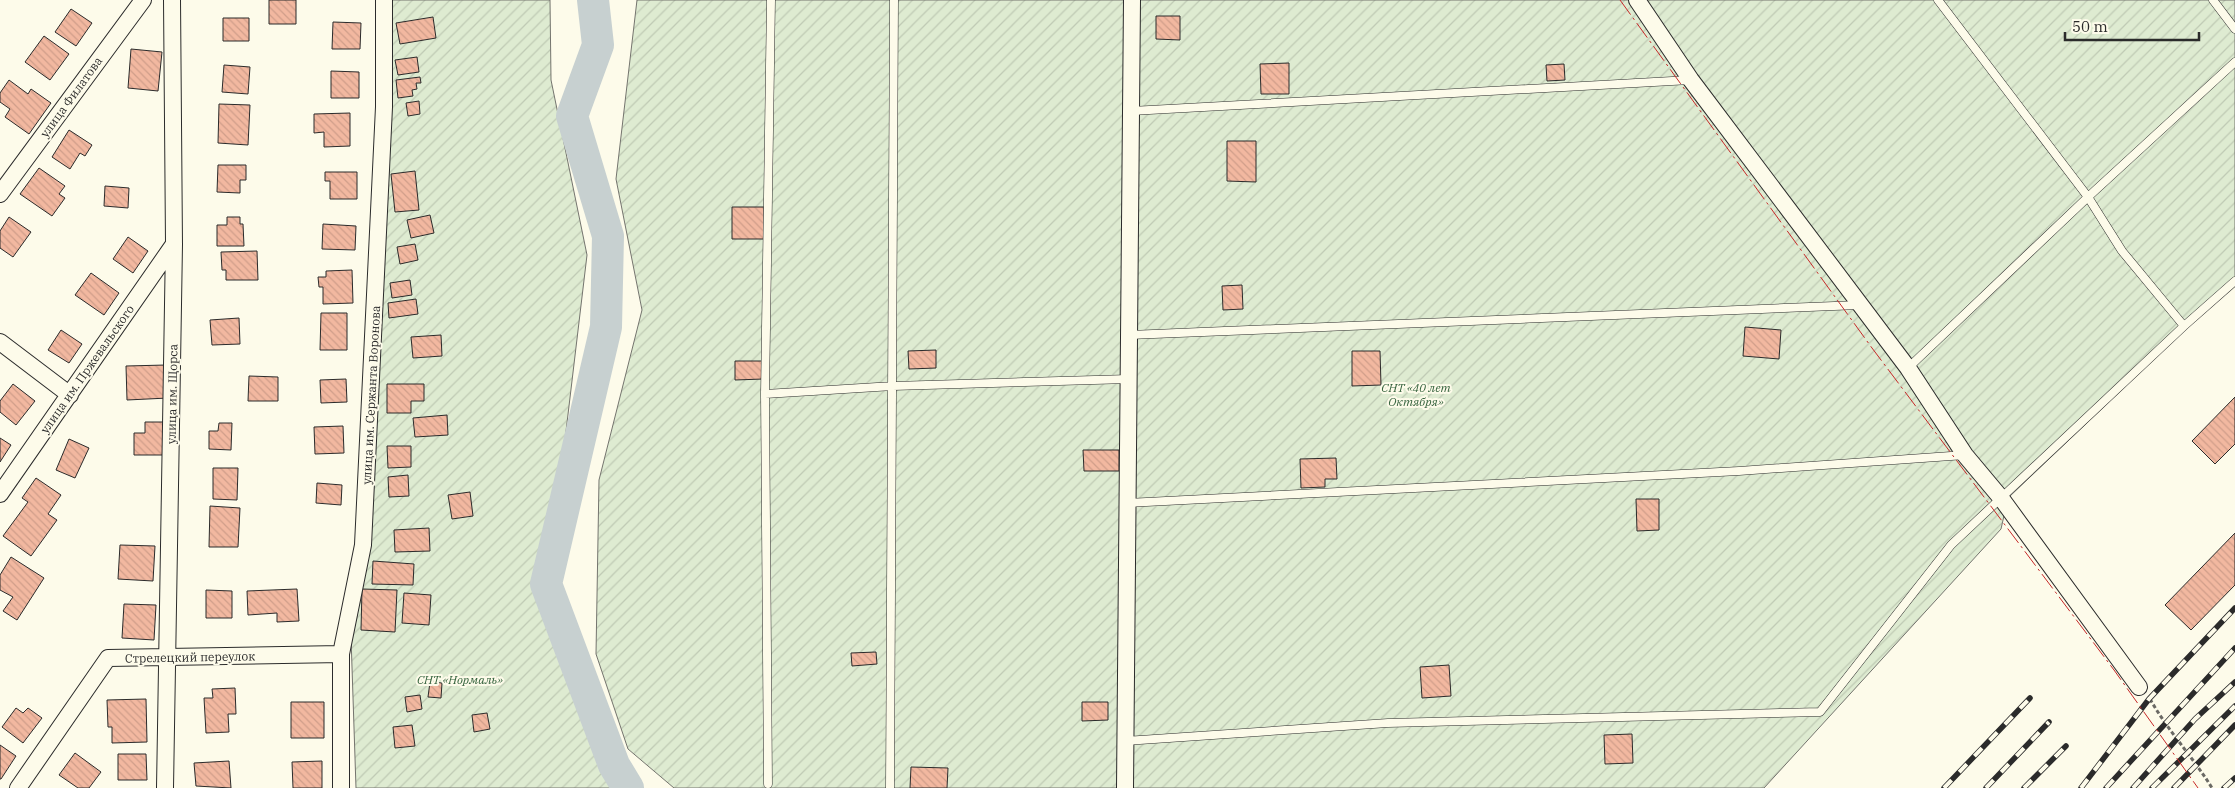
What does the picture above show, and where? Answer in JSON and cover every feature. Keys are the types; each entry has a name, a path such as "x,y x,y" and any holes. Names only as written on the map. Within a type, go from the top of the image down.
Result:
{"street":[{"name":"улица Филатова","path":"0,194 142,0"},
{"name":"улица им. Щорса","path":"165,788 174,244 172,0"},
{"name":"улица им. Сержанта Воронова","path":"341,788 341,654 363,545 384,107 384,0"},
{"path":"1125,788 1132,0"},
{"path":"1637,0 1691,80 1908,368 1965,455 2001,498 2139,687"},
{"name":"улица им. Пржевальского","path":"0,494 174,244"},
{"path":"0,342 70,395"},
{"name":"Стрелецкий переулок","path":"18,788 108,658 341,654"}],"lane":[{"path":"768,784 765,394 771,0"},
{"path":"890,788 894,0"},
{"path":"1938,0 2088,198 2122,251 2184,326"},
{"path":"2213,0 2235,29"},
{"path":"1908,368 2235,62"},
{"path":"1131,111 1691,80"},
{"path":"1125,741 1388,723 1820,712 1951,545 2184,326 2235,281"},
{"path":"1129,335 1859,305"},
{"path":"765,394 893,386 1129,379"},
{"path":"1127,502 1740,471 1965,455"}],"path":[{"path":"2139,687 2150,699 2165,724 2197,764 2212,788"}],"green space":[{"name":"СНТ «Нормаль»","path":"386,0 550,0 551,80 587,255 546,599 610,788 356,788 351,637"},
{"name":"СНТ «40 лет Октября»","path":"637,0 2235,0 2235,285 2214,302 2008,498 2001,529 1764,788 674,788 628,749 596,654 599,480 642,310 616,179"}],"building":[{"path":"269,0 296,0 296,24 269,24"},
{"path":"71,9 92,23 76,46 55,32"},
{"path":"1156,16 1180,16 1180,40 1156,39"},
{"path":"433,17 436,38 400,44 396,23"},
{"path":"223,18 249,18 249,41 223,41"},
{"path":"333,22 361,23 360,49 332,49"},
{"path":"44,36 69,54 50,80 25,62"},
{"path":"131,49 162,52 158,91 128,88"},
{"path":"417,57 419,72 398,75 395,60"},
{"path":"1289,63 1289,94 1261,94 1260,64"},
{"path":"1564,64 1565,80 1547,81 1546,65"},
{"path":"224,65 250,67 248,94 222,92"},
{"path":"331,71 359,72 359,98 331,98"},
{"path":"420,77 421,83 416,83 417,89 412,90 413,96 398,98 396,80"},
{"path":"9,80 28,94 31,89 51,103 29,134 5,117 10,109 0,102 0,93"},
{"path":"419,101 420,114 408,116 406,103"},
{"path":"219,104 250,105 248,145 218,143"},
{"path":"350,113 350,146 324,147 324,132 314,133 314,114"},
{"path":"69,130 92,145 85,156 80,153 70,169 52,157"},
{"path":"1227,141 1256,141 1256,182 1227,181"},
{"path":"218,165 246,165 246,180 240,180 240,193 217,192"},
{"path":"39,168 65,186 59,194 65,198 52,216 20,194"},
{"path":"415,171 419,210 395,212 391,174"},
{"path":"325,172 357,172 357,199 330,199 330,181 325,181"},
{"path":"105,186 129,188 128,208 104,206"},
{"path":"732,207 764,207 764,239 732,239"},
{"path":"430,215 434,233 411,238 407,220"},
{"path":"9,217 31,232 13,257 0,248 0,231"},
{"path":"227,217 240,217 240,224 243,224 244,246 217,246 217,225 227,225"},
{"path":"323,224 356,226 355,250 322,249"},
{"path":"128,237 148,251 133,273 113,259"},
{"path":"415,244 418,260 400,264 397,247"},
{"path":"257,251 258,280 226,280 226,270 222,270 221,252"},
{"path":"352,270 353,303 323,304 323,287 319,287 318,277 326,277 326,271"},
{"path":"91,273 119,293 104,315 75,295"},
{"path":"410,280 412,295 392,298 390,283"},
{"path":"1242,285 1243,309 1223,310 1222,286"},
{"path":"416,299 418,314 389,318 388,303"},
{"path":"321,313 347,313 347,350 320,350"},
{"path":"239,318 240,344 212,345 210,320"},
{"path":"1745,327 1781,330 1779,359 1743,356"},
{"path":"61,330 82,344 69,363 48,350"},
{"path":"441,335 442,356 413,358 411,337"},
{"path":"936,350 936,368 909,369 908,351"},
{"path":"1352,351 1380,351 1381,385 1352,386"},
{"path":"735,361 763,361 763,379 735,380"},
{"path":"166,365 168,398 127,400 126,366"},
{"path":"249,376 278,377 278,401 248,401"},
{"path":"346,379 347,402 321,403 320,380"},
{"path":"13,384 35,401 16,425 0,412 0,401"},
{"path":"387,384 424,384 424,401 411,401 411,413 387,413"},
{"path":"2235,397 2235,444 2215,464 2192,441"},
{"path":"447,415 448,435 415,437 413,418"},
{"path":"145,422 165,422 165,455 134,455 134,433 145,433"},
{"path":"219,423 232,423 231,450 209,449 209,431 218,431"},
{"path":"343,426 344,453 315,454 314,427"},
{"path":"0,438 11,445 0,462"},
{"path":"69,439 89,448 75,478 56,470"},
{"path":"387,446 411,446 411,467 388,468"},
{"path":"1083,450 1119,450 1119,471 1084,471"},
{"path":"1336,458 1337,479 1325,479 1325,487 1301,488 1300,459"},
{"path":"213,468 238,468 237,500 213,499"},
{"path":"408,475 409,496 389,497 388,477"},
{"path":"36,478 61,495 48,514 57,520 31,556 3,536 28,502 22,498"},
{"path":"317,483 342,485 341,505 316,503"},
{"path":"470,492 473,516 452,519 448,495"},
{"path":"1636,499 1659,499 1659,530 1637,531"},
{"path":"210,506 240,508 238,547 209,547"},
{"path":"429,528 430,551 395,552 394,530"},
{"path":"2235,533 2235,585 2191,630 2165,605"},
{"path":"120,545 155,546 153,581 118,579"},
{"path":"11,557 44,578 17,620 3,611 13,597 0,590 0,575"},
{"path":"373,561 414,564 413,585 372,584"},
{"path":"297,589 299,621 277,622 277,613 248,615 247,591"},
{"path":"362,589 397,590 395,632 361,630"},
{"path":"206,590 232,591 232,618 206,618"},
{"path":"404,593 431,595 429,625 402,623"},
{"path":"124,604 156,605 154,640 122,638"},
{"path":"876,652 877,664 852,666 851,653"},
{"path":"1449,665 1451,696 1422,698 1420,667"},
{"path":"430,682 442,683 441,698 428,697"},
{"path":"235,688 236,714 228,714 229,732 206,733 204,698 213,698 212,689"},
{"path":"420,695 422,709 407,712 405,697"},
{"path":"146,699 147,742 112,743 112,727 108,727 107,700"},
{"path":"291,702 324,702 324,738 291,738"},
{"path":"1082,702 1108,702 1108,720 1082,721"},
{"path":"16,708 23,713 28,708 42,718 23,743 2,727"},
{"path":"487,713 490,729 474,732 472,715"},
{"path":"412,725 415,746 395,748 393,727"},
{"path":"1632,734 1633,763 1605,764 1604,735"},
{"path":"0,745 16,756 1,779 0,779"},
{"path":"75,753 101,772 89,788 78,788 59,775"},
{"path":"118,754 146,754 147,780 118,780"},
{"path":"229,761 231,788 196,786 194,763"},
{"path":"322,761 322,788 293,788 292,762"},
{"path":"911,767 948,768 947,788 910,788"}],"waterway":[{"path":"593,0 598,45 572,116 608,236 606,327 546,584 614,765 628,788"}],"railway":[{"path":"2081,788 2149,699 2235,608"},
{"path":"2106,788 2235,648"},
{"path":"2133,788 2195,719 2235,682"},
{"path":"1944,788 2030,698"},
{"path":"2152,788 2235,706"},
{"path":"1986,788 2049,722"},
{"path":"2174,788 2235,725"},
{"path":"2024,788 2066,746"},
{"path":"2224,788 2235,778"}],"power":[{"path":"1620,0 1872,348 2114,670 2198,788"}]}
